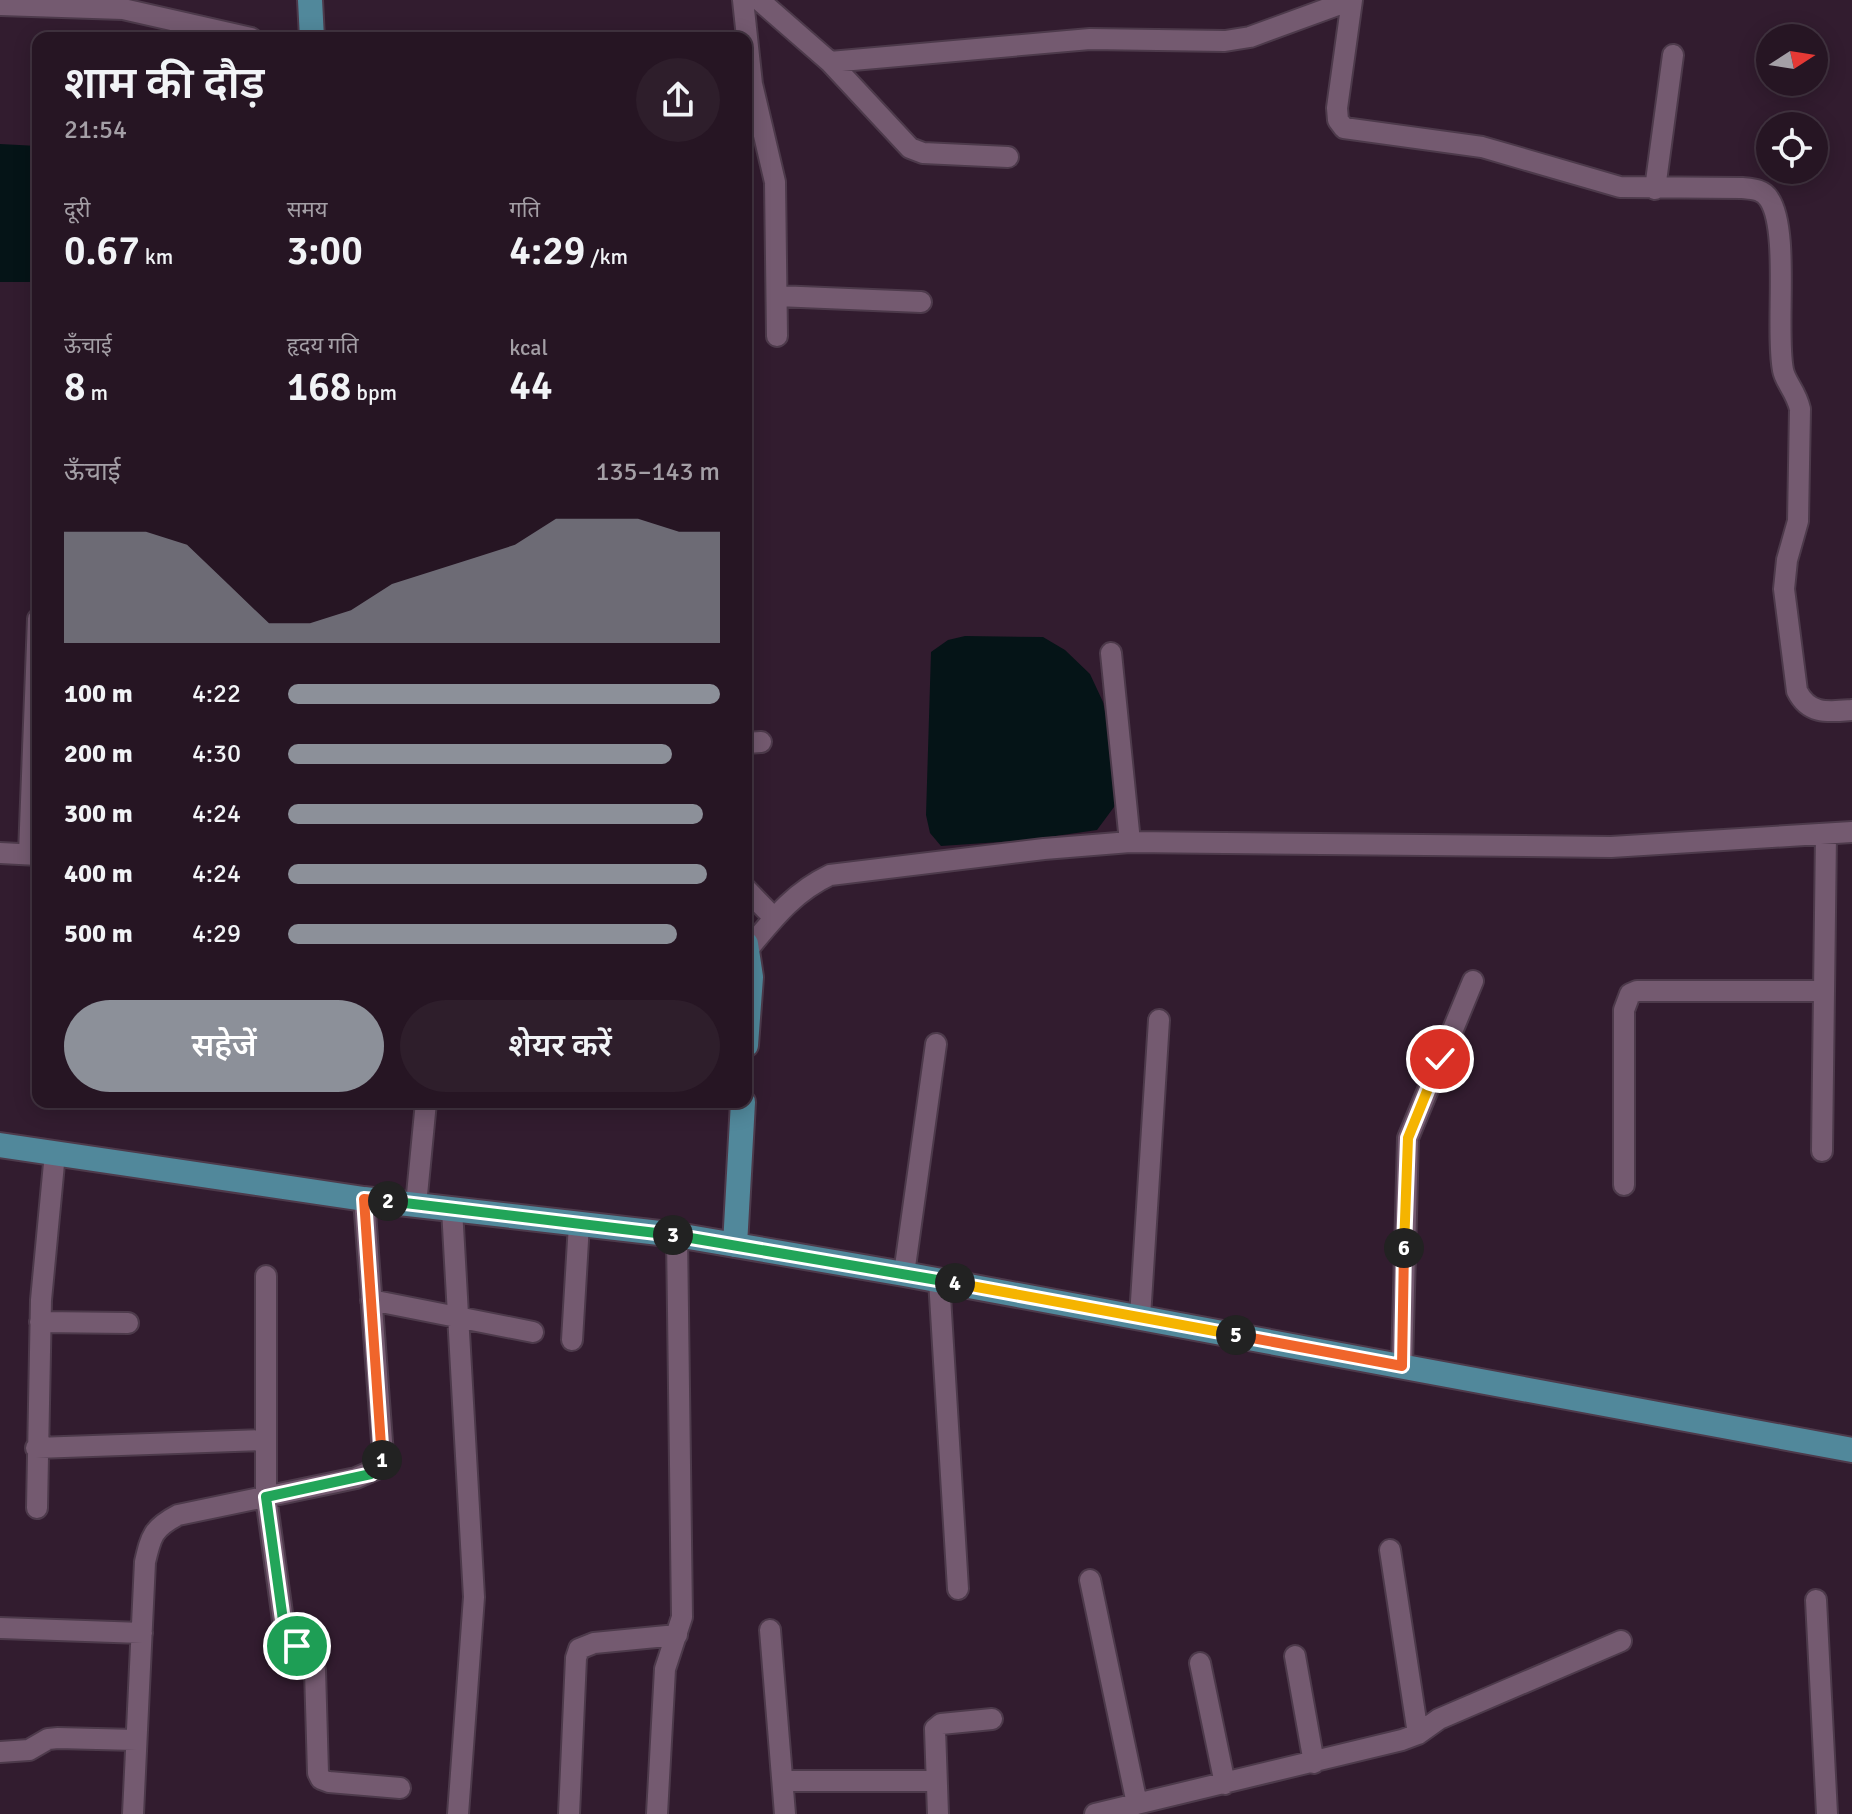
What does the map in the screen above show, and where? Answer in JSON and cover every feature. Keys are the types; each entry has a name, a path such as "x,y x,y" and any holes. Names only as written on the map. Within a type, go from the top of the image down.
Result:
{"main road":[{"path":"310,0 312,32"},
{"path":"735,1245 743,1108"},
{"path":"0,1145 364,1199 677,1235 939,1280 1852,1450"}],"street":[{"path":"743,0 746,32"},
{"path":"759,0 830,62 910,148 923,153 1008,157"},
{"path":"830,62 1090,39 1225,41 1250,37 1352,0 1337,108 1338,120 1344,128 1482,147 1620,187 1758,189 1769,197 1778,227 1783,371 1797,395 1800,409 1798,521 1787,560 1784,589 1797,691 1803,703 1821,712 1852,710"},
{"path":"0,5 123,9 225,32"},
{"path":"1655,189 1673,55"},
{"path":"752,84 775,182 777,336"},
{"path":"777,296 921,302"},
{"path":"1111,653 1130,842"},
{"path":"752,941 789,900 830,875 1044,849 1130,842 1611,847 1852,832"},
{"path":"1822,1151 1826,834"},
{"path":"0,853 32,854"},
{"path":"752,895 774,918"},
{"path":"1402,1366 1408,1138 1473,981"},
{"path":"1624,1185 1624,1010 1630,994 1637,991 1824,991"},
{"path":"1140,1317 1159,1020"},
{"path":"904,1274 936,1044"},
{"path":"416,1205 425,1108"},
{"path":"37,1508 40,1322 55,1153"},
{"path":"133,1814 145,1562 150,1540 159,1525 178,1515 356,1478 381,1467 383,1455 364,1199"},
{"path":"452,1209 474,1597 464,1814"},
{"path":"572,1340 579,1224"},
{"path":"657,1814 665,1669 677,1635 683,1597 677,1235"},
{"path":"266,1276 266,1497 286,1642 291,1647 308,1650 315,1670 318,1773 321,1779 329,1782 400,1788"},
{"path":"939,1280 958,1589"},
{"path":"371,1300 533,1332"},
{"path":"40,1322 128,1323"},
{"path":"36,1448 266,1440"},
{"path":"1390,1550 1418,1734"},
{"path":"1090,1580 1137,1804"},
{"path":"1816,1600 1827,1814"},
{"path":"0,1628 142,1633"},
{"path":"770,1630 785,1814"},
{"path":"569,1814 576,1658 579,1649 594,1643 677,1635"},
{"path":"1095,1814 1381,1747 1418,1734 1439,1719 1621,1641"},
{"path":"1295,1656 1314,1763"},
{"path":"1200,1663 1225,1784"},
{"path":"938,1814 935,1729 941,1724 992,1719"},
{"path":"0,1752 29,1750 48,1739 58,1738 136,1740"},
{"path":"784,1781 936,1781"}],"shaded area":[{"path":"0,144 32,146 32,282 0,282"},
{"path":"965,636 1043,637 1065,650 1090,674 1103,702 1116,762 1117,803 1097,830 1028,840 941,846 930,833 926,815 931,652 948,640"}],"route":[{"path":"297,1646 291,1647 286,1642 266,1497 371,1474 381,1467 383,1455 364,1199 677,1235 1402,1366 1405,1158 1408,1138 1440,1059"}]}
